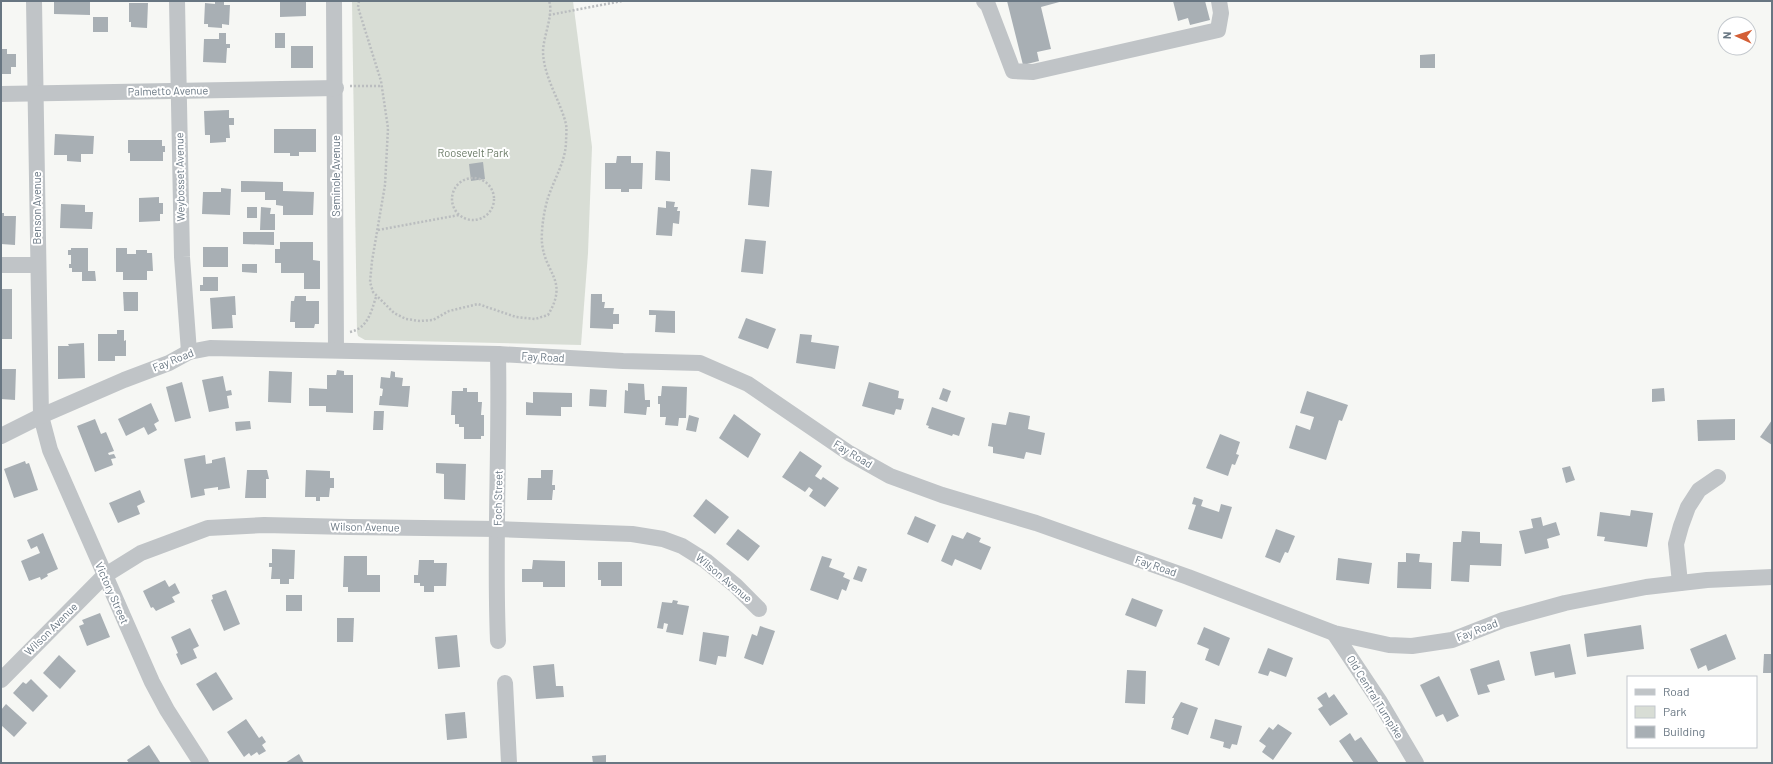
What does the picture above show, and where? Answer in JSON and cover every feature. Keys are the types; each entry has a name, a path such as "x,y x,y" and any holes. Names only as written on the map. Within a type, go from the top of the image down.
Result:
{"street":[{"name":"Benson Avenue","path":"34,1 37,264 41,416"},
{"name":"Weybosset Avenue","path":"176,1 182,257 189,352"},
{"name":"Seminole Avenue","path":"334,1 336,87 336,342"},
{"path":"984,1 988,5 1013,71 1033,72 1218,30 1221,13 1220,1"},
{"name":"Palmetto Avenue","path":"1,94 336,87"},
{"path":"1,265 37,264"},
{"name":"Fay Road","path":"1,436 41,416 124,380 169,363 189,352 210,348 336,342 498,354 623,361 700,363 748,384 850,453 890,476 942,495 1036,523 1188,577 1334,632 1389,646 1412,646 1452,640 1503,620 1565,603 1646,587 1707,580 1772,577"},
{"name":"Foch Street","path":"498,354 500,428 497,528 498,641"},
{"name":"Victory Street","path":"41,416 50,450 104,576 152,682 167,710 201,763"},
{"path":"1680,583 1676,544 1681,526 1688,507 1699,490 1718,477"},
{"name":"Wilson Avenue","path":"1,680 104,576 141,553 208,528 264,525 497,528 632,534 663,539 682,546 706,561 736,586 759,609"},
{"name":"Old Central Turnpike","path":"1334,632 1380,702 1416,763"},
{"path":"505,683 509,763"}],"path":[{"path":"359,1 358,7 381,86 388,128 385,185 370,282 376,296 394,313 406,319 420,321 433,320 449,311 478,304 516,317 535,319 548,315 554,305 558,293 542,243 548,198 560,170 566,145 566,125 545,68 543,51 545,34 550,15 551,6 549,1"},
{"path":"550,15 622,1"},
{"path":"336,87 381,86"},
{"path":"378,230 459,215 472,220 480,219 486,216 493,204 492,189 487,184 475,178 469,178 457,185 452,197 452,204 459,215"},
{"path":"336,342 363,327 369,316 376,296"}],"green space":[{"name":"Roosevelt Park","path":"352,1 573,1 592,147 588,253 581,345 365,340 358,336"}],"building":[{"path":"54,1 90,1 90,15 54,14"},
{"path":"215,1 224,1 224,5 230,5 229,25 222,24 222,28 208,27 208,24 204,24 205,3 215,4"},
{"path":"280,1 306,1 306,16 280,17"},
{"path":"1007,1 1063,1 1041,7 1051,49 1037,52 1039,61 1023,65"},
{"path":"1173,1 1205,1 1210,20 1190,25 1188,18 1178,21"},
{"path":"129,3 148,3 147,28 131,27 131,22 129,22"},
{"path":"93,17 108,17 108,32 93,32"},
{"path":"219,33 226,33 226,44 230,44 230,48 227,48 226,63 203,62 204,39 219,39"},
{"path":"275,33 285,33 285,48 275,48"},
{"path":"291,46 313,46 313,68 291,68"},
{"path":"1,49 7,49 7,54 16,54 16,67 11,67 11,74 1,74"},
{"path":"1435,54 1435,68 1420,68 1420,55"},
{"path":"229,110 229,118 234,118 234,125 229,125 230,138 226,138 226,142 210,143 210,135 205,135 204,111"},
{"path":"274,129 316,129 316,152 299,152 299,156 290,156 290,153 274,153"},
{"path":"55,134 94,136 93,154 81,154 81,162 67,161 67,155 54,155"},
{"path":"128,140 162,140 162,146 165,146 163,161 130,161 130,153 128,153"},
{"path":"656,151 670,152 670,181 655,180"},
{"path":"617,156 631,156 631,163 643,163 642,189 629,189 629,192 621,192 621,189 605,189 605,163 616,163"},
{"path":"483,162 485,179 471,181 469,164"},
{"path":"751,169 772,171 769,207 748,205"},
{"path":"241,181 283,182 283,191 314,192 313,215 283,215 283,206 276,205 276,200 265,200 265,192 241,192"},
{"path":"221,188 231,189 230,215 202,214 203,192 221,192"},
{"path":"159,197 159,203 163,203 163,214 160,214 160,221 139,222 139,198"},
{"path":"666,201 675,202 674,207 678,207 677,211 680,211 679,224 673,223 672,236 656,235 658,207 666,208"},
{"path":"61,204 85,205 85,212 93,212 92,229 60,228"},
{"path":"247,207 257,207 257,218 247,218"},
{"path":"261,207 271,208 270,214 275,214 275,230 260,230"},
{"path":"1,213 4,213 4,216 16,216 15,245 1,244"},
{"path":"243,232 274,232 274,245 243,244"},
{"path":"745,239 766,241 763,274 741,272"},
{"path":"280,242 313,242 313,260 320,261 320,289 304,289 304,273 281,273 281,263 275,263 275,249 280,249"},
{"path":"203,247 228,247 228,267 203,267"},
{"path":"71,248 88,248 88,271 95,271 96,281 82,281 82,272 72,272 72,268 69,268 69,264 71,264 71,255 68,255 68,250 71,250"},
{"path":"116,248 127,248 127,254 136,254 136,250 147,250 147,253 152,253 153,271 147,271 147,280 123,280 123,272 116,272"},
{"path":"242,264 257,264 257,273 242,272"},
{"path":"203,277 218,277 218,291 200,291 200,285 203,285"},
{"path":"1,289 12,289 12,339 1,339"},
{"path":"123,292 138,292 138,311 124,311"},
{"path":"591,294 602,294 602,302 605,302 604,308 614,308 613,314 619,314 619,324 613,324 613,329 590,328"},
{"path":"235,296 236,315 232,315 233,328 212,329 210,298"},
{"path":"295,296 306,296 306,301 319,301 319,324 315,324 314,328 295,328 295,322 290,322 291,301 294,301"},
{"path":"649,310 675,311 675,333 655,332 656,315 649,315"},
{"path":"746,318 776,329 768,349 738,338"},
{"path":"117,330 124,330 124,341 126,340 126,356 115,356 115,361 98,361 98,334 117,334"},
{"path":"800,334 812,335 811,342 839,346 835,369 796,363"},
{"path":"84,343 85,378 58,379 58,346 69,346 68,344"},
{"path":"1,369 16,369 15,400 1,399"},
{"path":"337,370 344,371 344,375 353,375 353,413 326,412 326,406 309,406 309,388 327,389 327,375 336,375"},
{"path":"269,371 292,372 291,403 268,402"},
{"path":"391,371 395,372 395,377 403,378 402,386 410,386 408,407 379,405 380,396 382,396 383,389 380,388 381,377 390,378"},
{"path":"223,376 226,391 231,390 232,395 227,396 229,408 209,412 202,380"},
{"path":"182,382 191,418 175,422 166,387"},
{"path":"869,382 899,391 898,398 904,399 901,410 896,409 894,415 862,406"},
{"path":"628,383 644,384 645,400 650,400 650,407 647,407 646,415 624,413 625,390 628,391"},
{"path":"662,386 687,387 686,418 679,418 678,426 665,425 666,417 660,417 660,404 658,404 658,396 661,396"},
{"path":"463,388 467,388 467,392 478,392 478,402 482,402 481,415 484,415 484,436 481,436 481,439 464,439 464,427 459,427 459,424 455,424 455,415 451,415 452,391 463,391"},
{"path":"943,388 951,391 947,402 939,399"},
{"path":"1664,388 1665,401 1652,402 1652,389"},
{"path":"590,389 607,390 606,407 589,406"},
{"path":"1307,391 1348,405 1342,421 1339,420 1326,460 1289,448 1296,425 1310,430 1314,417 1300,413"},
{"path":"533,392 572,393 572,407 561,407 561,416 526,415 526,402 533,403"},
{"path":"151,403 159,421 154,424 157,430 148,435 144,427 126,436 118,419"},
{"path":"932,407 965,418 959,436 953,434 952,436 928,428 929,426 926,425"},
{"path":"374,411 384,411 383,430 373,430"},
{"path":"1009,412 1030,416 1028,429 1045,433 1041,455 1026,452 1024,459 993,453 993,447 988,446 992,423 1006,425"},
{"path":"734,414 761,434 748,458 719,438"},
{"path":"689,415 699,418 696,432 686,430"},
{"path":"95,419 101,434 106,432 114,451 108,453 109,455 114,454 116,458 111,459 113,465 95,472 77,426"},
{"path":"1735,419 1735,440 1698,441 1697,420"},
{"path":"1772,420 1772,445 1760,437"},
{"path":"250,421 251,429 236,431 235,422"},
{"path":"1220,434 1240,442 1236,454 1239,455 1235,465 1232,464 1228,476 1206,468"},
{"path":"800,451 822,466 815,476 821,480 823,477 839,488 825,507 809,496 813,490 809,487 805,492 782,477"},
{"path":"205,455 206,464 212,463 212,460 225,457 230,488 218,490 218,487 204,489 205,495 191,498 184,459"},
{"path":"25,461 26,464 29,463 38,490 14,498 4,469"},
{"path":"436,463 466,464 465,500 444,499 444,474 436,473"},
{"path":"1570,466 1575,480 1566,483 1562,468"},
{"path":"247,470 267,470 269,479 266,479 266,498 245,498"},
{"path":"306,470 330,471 330,478 334,478 334,488 330,488 329,497 320,497 320,501 316,501 316,497 305,497"},
{"path":"541,470 553,470 552,485 555,485 555,490 553,490 552,500 527,500 528,478 541,478"},
{"path":"140,490 145,502 137,506 140,514 118,523 109,503"},
{"path":"1194,497 1203,500 1201,506 1219,512 1221,504 1232,507 1222,539 1188,529 1196,505 1192,504"},
{"path":"706,499 729,517 715,534 693,516"},
{"path":"1631,510 1653,513 1647,547 1604,541 1605,537 1597,536 1600,512 1630,516"},
{"path":"915,516 936,525 928,543 907,534"},
{"path":"1541,517 1543,526 1556,522 1560,535 1547,539 1549,548 1525,554 1519,531 1533,528 1531,519"},
{"path":"738,529 760,546 748,561 726,544"},
{"path":"1276,529 1295,536 1288,553 1285,552 1280,563 1265,557"},
{"path":"1462,531 1480,532 1480,543 1502,544 1501,566 1470,565 1469,582 1451,581 1453,542 1461,542"},
{"path":"967,532 981,538 979,542 991,547 981,570 955,559 952,566 941,561 952,535 963,539"},
{"path":"43,533 58,569 47,574 48,576 41,580 40,577 29,581 21,561 40,553 37,546 31,549 27,540"},
{"path":"272,549 295,550 294,579 289,579 289,584 280,584 280,579 271,579 272,567 269,567 269,563 272,563"},
{"path":"1406,553 1420,554 1419,562 1432,563 1431,589 1397,588 1398,562 1406,562"},
{"path":"344,556 367,556 367,575 380,575 380,592 348,592 348,587 343,587"},
{"path":"822,556 832,559 829,567 845,573 843,577 850,580 846,591 842,589 838,600 810,590"},
{"path":"1338,558 1372,563 1369,584 1336,580"},
{"path":"419,560 434,560 434,563 447,563 446,586 434,586 434,592 424,592 424,586 420,586 420,583 414,583 414,575 418,575"},
{"path":"533,560 565,561 565,587 543,587 543,582 522,582 522,569 532,569"},
{"path":"598,562 622,562 622,586 601,586 601,580 598,580"},
{"path":"858,566 867,569 862,582 853,579"},
{"path":"165,580 169,587 175,583 180,593 172,597 175,602 156,611 153,607 151,608 143,591"},
{"path":"226,590 240,624 224,631 211,600 213,599 212,595"},
{"path":"286,595 302,595 302,611 286,611"},
{"path":"1132,598 1163,610 1156,627 1125,615"},
{"path":"673,600 678,601 677,604 689,606 683,635 666,632 668,624 664,623 663,629 657,628 662,602 672,603"},
{"path":"100,613 110,637 87,646 79,626 84,624 82,620"},
{"path":"337,618 354,618 353,642 337,642"},
{"path":"1641,625 1644,649 1587,657 1584,634"},
{"path":"760,626 775,631 763,665 744,658 752,634 757,636"},
{"path":"1204,627 1230,638 1219,666 1205,660 1209,649 1197,644"},
{"path":"190,628 199,646 193,649 197,658 181,665 176,654 178,653 171,637"},
{"path":"703,632 729,636 726,657 718,656 716,665 699,661"},
{"path":"1726,634 1736,659 1708,671 1706,665 1698,669 1690,649"},
{"path":"457,635 460,667 438,669 435,637"},
{"path":"1570,644 1576,674 1555,678 1554,672 1535,676 1530,652"},
{"path":"1268,648 1293,658 1286,677 1270,671 1268,676 1258,673"},
{"path":"1764,654 1772,654 1772,673 1763,673"},
{"path":"59,655 76,671 60,689 43,673"},
{"path":"1499,660 1505,680 1487,685 1490,692 1478,695 1470,669"},
{"path":"554,664 556,686 563,686 564,697 536,699 533,666"},
{"path":"1127,670 1146,671 1145,704 1125,703"},
{"path":"216,672 233,699 213,711 196,684"},
{"path":"1439,676 1459,716 1447,722 1443,714 1436,717 1420,685"},
{"path":"31,679 48,696 33,712 13,693 23,682 26,684"},
{"path":"1326,692 1329,698 1334,694 1348,714 1330,726 1318,709 1323,706 1317,698"},
{"path":"1181,702 1198,708 1188,735 1171,729 1174,718 1172,718"},
{"path":"6,704 27,723 14,737 1,725 1,710"},
{"path":"465,712 467,738 447,740 445,714"},
{"path":"246,719 259,738 262,736 266,742 262,745 266,751 259,755 257,752 251,756 249,753 244,757 227,732"},
{"path":"1215,719 1242,726 1237,745 1232,744 1230,749 1223,747 1224,742 1210,738"},
{"path":"1278,724 1292,733 1273,760 1262,752 1266,746 1259,741 1269,727 1273,730"},
{"path":"1350,733 1355,741 1361,737 1379,763 1354,763 1339,741"},
{"path":"149,745 160,762 129,763 127,760"},
{"path":"299,754 304,763 285,763"},
{"path":"606,755 606,763 593,763 592,756"}]}
